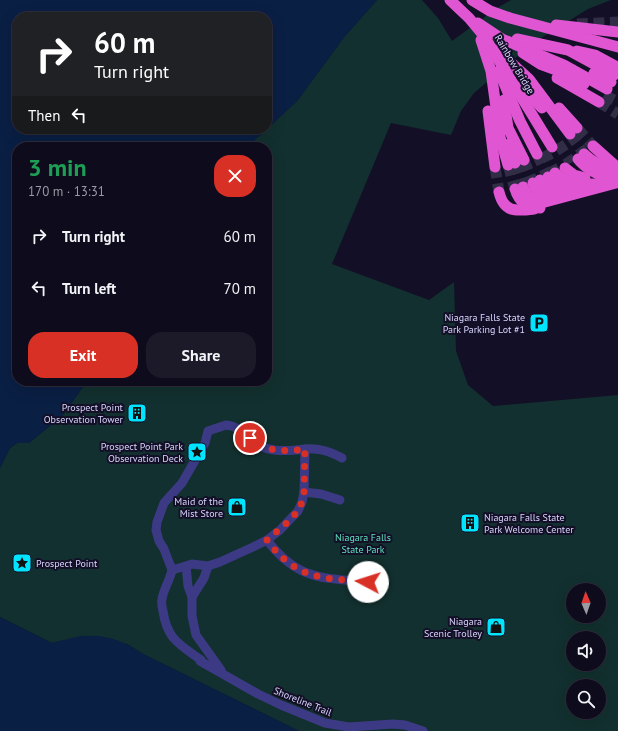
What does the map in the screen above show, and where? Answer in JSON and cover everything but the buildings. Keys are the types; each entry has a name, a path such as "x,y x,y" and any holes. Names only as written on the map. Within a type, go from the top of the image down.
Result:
{"highway":[{"path":"450,0 503,55 510,92 495,167"},
{"path":"472,0 501,15 562,32 618,27"},
{"path":"522,21 618,36"},
{"path":"582,31 618,32"},
{"path":"582,31 618,41"},
{"path":"582,31 618,47"},
{"path":"582,31 603,48 618,52"},
{"path":"485,36 502,39 552,57 564,65 609,85"},
{"path":"485,36 522,41 609,85"},
{"path":"485,36 494,70 510,92 544,149"},
{"path":"485,36 510,92 520,121 544,149"},
{"name":"Rainbow Bridge","path":"485,36 510,92 531,115 544,149"},
{"path":"491,47 494,70 510,92 500,137 544,149"},
{"path":"552,57 557,78 609,85"},
{"path":"593,146 617,177"},
{"path":"544,208 535,208 525,205 518,198 551,173 593,162 617,177"},
{"path":"600,180 579,170 551,173 530,198 541,202 551,201 580,187 600,180 617,177"},
{"path":"551,173 578,176 617,177"},
{"path":"551,173 546,187 551,189 580,187 617,177"},
{"path":"551,173 580,187"},
{"path":"499,192 503,203 511,209 519,210 558,206 580,187"}],"street":[{"path":"305,449 304,492 298,511 289,521 267,540 240,553 208,566 192,564 172,570 164,549 159,541 156,530 157,522 164,503 182,483 205,443 208,431 226,425 236,427 262,447 280,451 305,449 323,450 331,452 342,458"},
{"path":"304,492 321,494 340,500"},
{"path":"267,540 279,555 298,569 317,576 332,579 368,582"},
{"path":"186,566 188,586 192,597 192,616 196,634 221,671 228,677"},
{"path":"192,597 204,578 208,566"},
{"name":"Shoreline Trail","path":"172,570 161,600 164,620 168,628 168,633 174,641 201,660 200,661 275,702 325,723 349,727 399,724 423,731"}],"green space":[{"name":"Niagara Falls State Park","path":"377,0 422,0 438,18 452,41 497,8 511,0 611,0 588,9 533,43 474,93 461,111 451,135 391,123 332,264 429,300 454,282 456,351 468,385 493,406 618,395 618,731 299,731 143,654 127,644 82,636 52,643 0,617 0,468 10,448 17,443 29,443 63,415 83,386 272,386 272,142 252,142 261,134 272,134 272,124 297,101 345,36"}],"water":[{"path":"0,0 377,0 345,36 297,101 272,124 272,12 12,12 12,134 261,134 253,142 12,142 12,386 83,386 63,415 29,443 17,443 10,448 0,468"},
{"path":"0,617 52,643 78,637 91,636 115,639 299,731 0,731"}],"tunnel":[{"path":"577,24 618,22"},
{"path":"604,95 618,102"},
{"path":"599,102 618,114"},
{"path":"577,128 593,146"},
{"path":"570,134 584,154"},
{"path":"558,143 571,163"},
{"path":"544,151 555,173"},
{"path":"537,154 548,177"},
{"path":"524,160 533,183"},
{"path":"515,163 523,187"},
{"path":"508,165 515,189"},
{"path":"495,167 499,192"}],"place":[{"name":"Niagara Falls State Park Parking Lot #1","path":"539,323"},
{"name":"Prospect Point Observation Tower","path":"137,413"},
{"name":"Prospect Point Park Observation Deck","path":"197,452"},
{"name":"Maid of the Mist Store","path":"237,507"},
{"name":"Niagara Falls State Park Welcome Center","path":"470,523"},
{"name":"Prospect Point","path":"22,563"},
{"name":"Niagara Scenic Trolley","path":"496,627"}],"route":[{"path":"250,438 262,447 280,451 305,449 305,482 302,502 298,511 289,521 267,540 279,555 291,566 305,573 332,579 368,582"}]}
